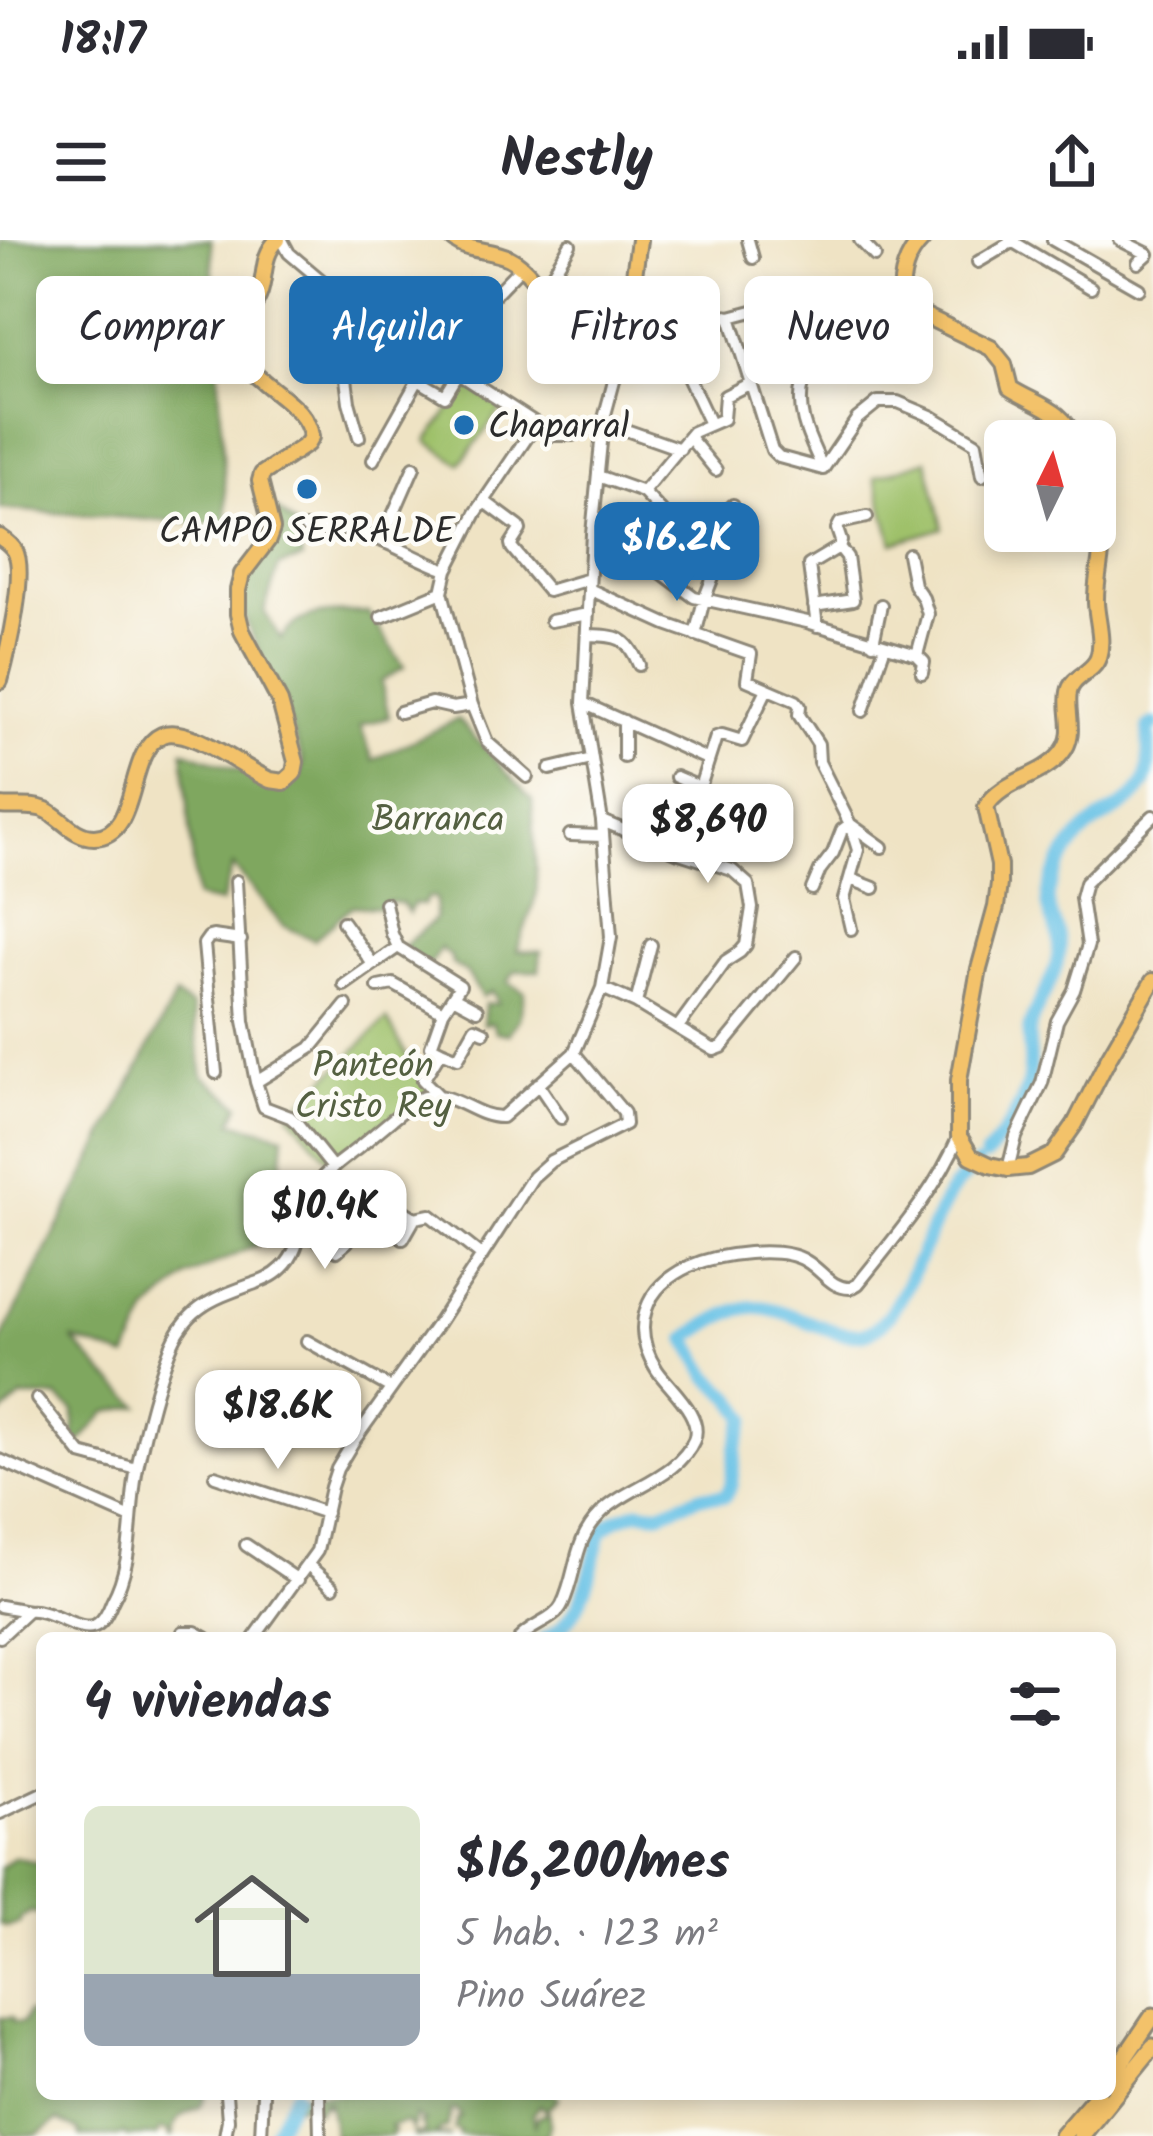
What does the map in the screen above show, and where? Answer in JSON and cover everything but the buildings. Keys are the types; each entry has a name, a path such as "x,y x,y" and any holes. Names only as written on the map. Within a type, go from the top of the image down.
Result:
{"highway":[{"path":"1116,2070 1153,2017"},
{"path":"1116,2093 1153,2047"},
{"path":"1062,2136 1093,2100"},
{"path":"1082,2136 1111,2100"}],"main road":[{"path":"0,806 39,808 74,831 102,835 123,817 151,742 171,733 190,736 270,780 284,782 292,777 296,762 280,703 242,631 238,614 242,574 272,529 262,474 311,437 305,416 254,373 238,345 264,280 265,260 278,240"},
{"path":"454,240 463,247 480,244 506,256 529,276"},
{"path":"634,276 638,240"},
{"path":"920,241 904,268 901,300 991,348 1004,364 1010,388 1065,420"},
{"path":"0,537 16,553 18,571 0,680"},
{"path":"1100,552 1096,603 1101,640 1097,663 1070,688 1069,741 1047,766 1004,789 986,806 999,884 962,1054 959,1136 971,1156 1008,1169 1037,1164 1054,1154 1153,981"}],"street":[{"path":"278,240 315,276"},
{"path":"748,240 753,258"},
{"path":"860,240 875,256"},
{"path":"978,262 1013,240 1091,288"},
{"path":"1053,240 1139,289"},
{"path":"1120,240 1148,254 1138,263"},
{"path":"552,276 570,245"},
{"path":"503,286 522,266"},
{"path":"720,314 744,313"},
{"path":"730,316 744,360"},
{"path":"347,384 359,437"},
{"path":"373,460 416,384"},
{"path":"425,384 445,396 453,384"},
{"path":"474,384 554,435 563,437 604,422 680,449"},
{"path":"0,1606 46,1611 81,1627 99,1624 123,1583 137,1469 178,1329 201,1306 279,1272 296,1247 316,1184 424,1096 458,1101 496,1118 507,1114 574,1053 602,988 611,937 602,820 583,703 592,534 604,422 614,384"},
{"path":"691,384 710,424"},
{"path":"643,492 693,432 723,419 725,396 747,384"},
{"path":"752,384 772,450 779,458 823,469"},
{"path":"803,384 804,429 823,469"},
{"path":"823,469 857,419 878,402 898,401 976,442 982,476"},
{"path":"527,777 487,742 472,705 442,592 447,570 484,501 536,424"},
{"path":"689,437 716,470"},
{"path":"382,540 414,467"},
{"path":"598,476 643,492 716,569 695,635"},
{"path":"484,501 519,526 512,548 543,588 589,584 695,635 751,655 747,680 796,700 858,850 844,899 851,929"},
{"path":"695,547 733,505"},
{"path":"814,606 853,600 838,525 867,517"},
{"path":"307,528 349,529 447,570"},
{"path":"592,534 646,561 694,598 817,626 917,656 924,662 922,673"},
{"path":"817,626 809,566 839,548"},
{"path":"908,554 914,585 928,614 917,656"},
{"path":"382,616 442,592"},
{"path":"863,711 879,645 881,605"},
{"path":"551,621 588,614"},
{"path":"588,635 622,638 639,665"},
{"path":"679,853 718,735 745,739 767,689"},
{"path":"400,712 431,703 453,708 472,705"},
{"path":"583,703 707,759"},
{"path":"624,721 624,757"},
{"path":"550,769 592,759"},
{"path":"676,777 702,788"},
{"path":"1008,1169 1088,946 1081,898 1085,883 1153,816"},
{"path":"602,820 721,866 748,884 752,908 746,945 726,961 678,1028"},
{"path":"850,824 882,848"},
{"path":"812,889 842,830 850,824"},
{"path":"570,835 603,836"},
{"path":"850,879 874,889"},
{"path":"236,881 244,1021 264,1107 297,1123 333,1168"},
{"path":"385,904 398,947 460,986 443,1012 431,1046 458,1058 476,1028 484,1032"},
{"path":"343,922 372,963"},
{"path":"216,1073 204,944 213,936 241,940"},
{"path":"636,1003 650,945"},
{"path":"344,985 398,947"},
{"path":"602,988 714,1050 722,1047 796,957"},
{"path":"378,987 393,984 443,1012"},
{"path":"453,997 477,1010"},
{"path":"256,1082 310,1048 346,1005"},
{"path":"438,1095 423,1080 441,1051"},
{"path":"259,1632 320,1542 337,1469 541,1168 625,1124 624,1113 574,1053"},
{"path":"538,1084 561,1118"},
{"path":"524,1632 557,1612 582,1540 602,1513 675,1462 694,1440 692,1417 654,1366 645,1341 643,1319 648,1300 683,1269 753,1253 800,1257 836,1286 851,1288 924,1202 959,1136"},
{"path":"307,1202 335,1221"},
{"path":"394,1205 416,1218 436,1217 482,1256"},
{"path":"403,1239 416,1218"},
{"path":"300,1230 337,1251 346,1242"},
{"path":"308,1341 391,1388"},
{"path":"37,1399 81,1454 137,1469"},
{"path":"0,1460 130,1518"},
{"path":"215,1476 326,1513"},
{"path":"247,1545 298,1580"},
{"path":"308,1565 333,1587"},
{"path":"0,1637 28,1611"},
{"path":"183,1631 195,1632"},
{"path":"0,1813 36,1795"},
{"path":"225,2136 226,2100"},
{"path":"261,2136 263,2100"},
{"path":"319,2100 320,2136"}],"green space":[{"path":"0,240 211,240 213,276 36,276 36,384 219,384 227,525 0,509"},
{"name":"Chaparral","path":"468,384 502,409 460,464 427,441"},
{"path":"927,460 943,528 893,543 875,477"},
{"name":"Barranca","path":"275,508 298,528 302,559 279,566 264,611 281,639 308,617 368,612 404,667 381,682 389,717 360,725 373,760 458,719 532,800 537,893 517,951 541,952 539,971 515,971 508,982 525,992 519,1019 508,1034 496,1032 492,1023 483,1024 485,1004 498,1003 492,991 482,997 451,957 440,948 429,966 402,947 432,922 436,898 428,897 423,905 413,903 409,913 402,903 387,902 381,908 352,906 314,940 282,925 233,866 221,903 196,898 183,750 282,786 300,775 303,762 241,599 243,588 276,540"},
{"path":"175,996 192,1007 203,1076 240,1105 232,1122 284,1135 276,1236 187,1277 148,1312 127,1358 72,1339 140,1406 107,1412 74,1448 74,1411 57,1397 22,1397 0,1416 0,1342"},
{"name":"Panteón Cristo Rey","path":"387,1019 431,1091 334,1166 290,1114"},
{"path":"15,1857 36,1862 36,1913 20,1919 20,1924 0,1924 0,1868"},
{"path":"27,2013 36,2013 36,2100 204,2100 201,2106 178,2121 173,2136 160,2129 156,2136 80,2136 58,2120 39,2134 6,2136 0,2127 0,2018 23,2023"},
{"path":"293,2100 557,2100 545,2110 539,2105 533,2114 535,2124 538,2116 548,2112 546,2136 459,2135 454,2129 461,2117 456,2110 451,2111 447,2128 437,2133 451,2136 414,2136 425,2129 420,2123 425,2121 415,2116 413,2130 407,2122 390,2126 394,2131 390,2136 334,2136 328,2101 317,2112 309,2106 290,2107"}],"waterway":[{"path":"986,1156 1016,1115 1029,1080 1030,1028 1058,955 1048,905 1052,882 1080,836 1128,802 1144,783 1148,728 1153,724"},
{"path":"555,1632 577,1607 600,1532 639,1511 659,1513 702,1496 725,1496 731,1485 746,1418 710,1378 687,1339 728,1314 754,1307 844,1333 871,1331 904,1289 950,1193 976,1166"},
{"path":"272,2136 292,2100"}],"place":[{"name":"Chaparral","path":"464,425"},
{"name":"CAMPO SERRALDE","path":"307,489"}]}
